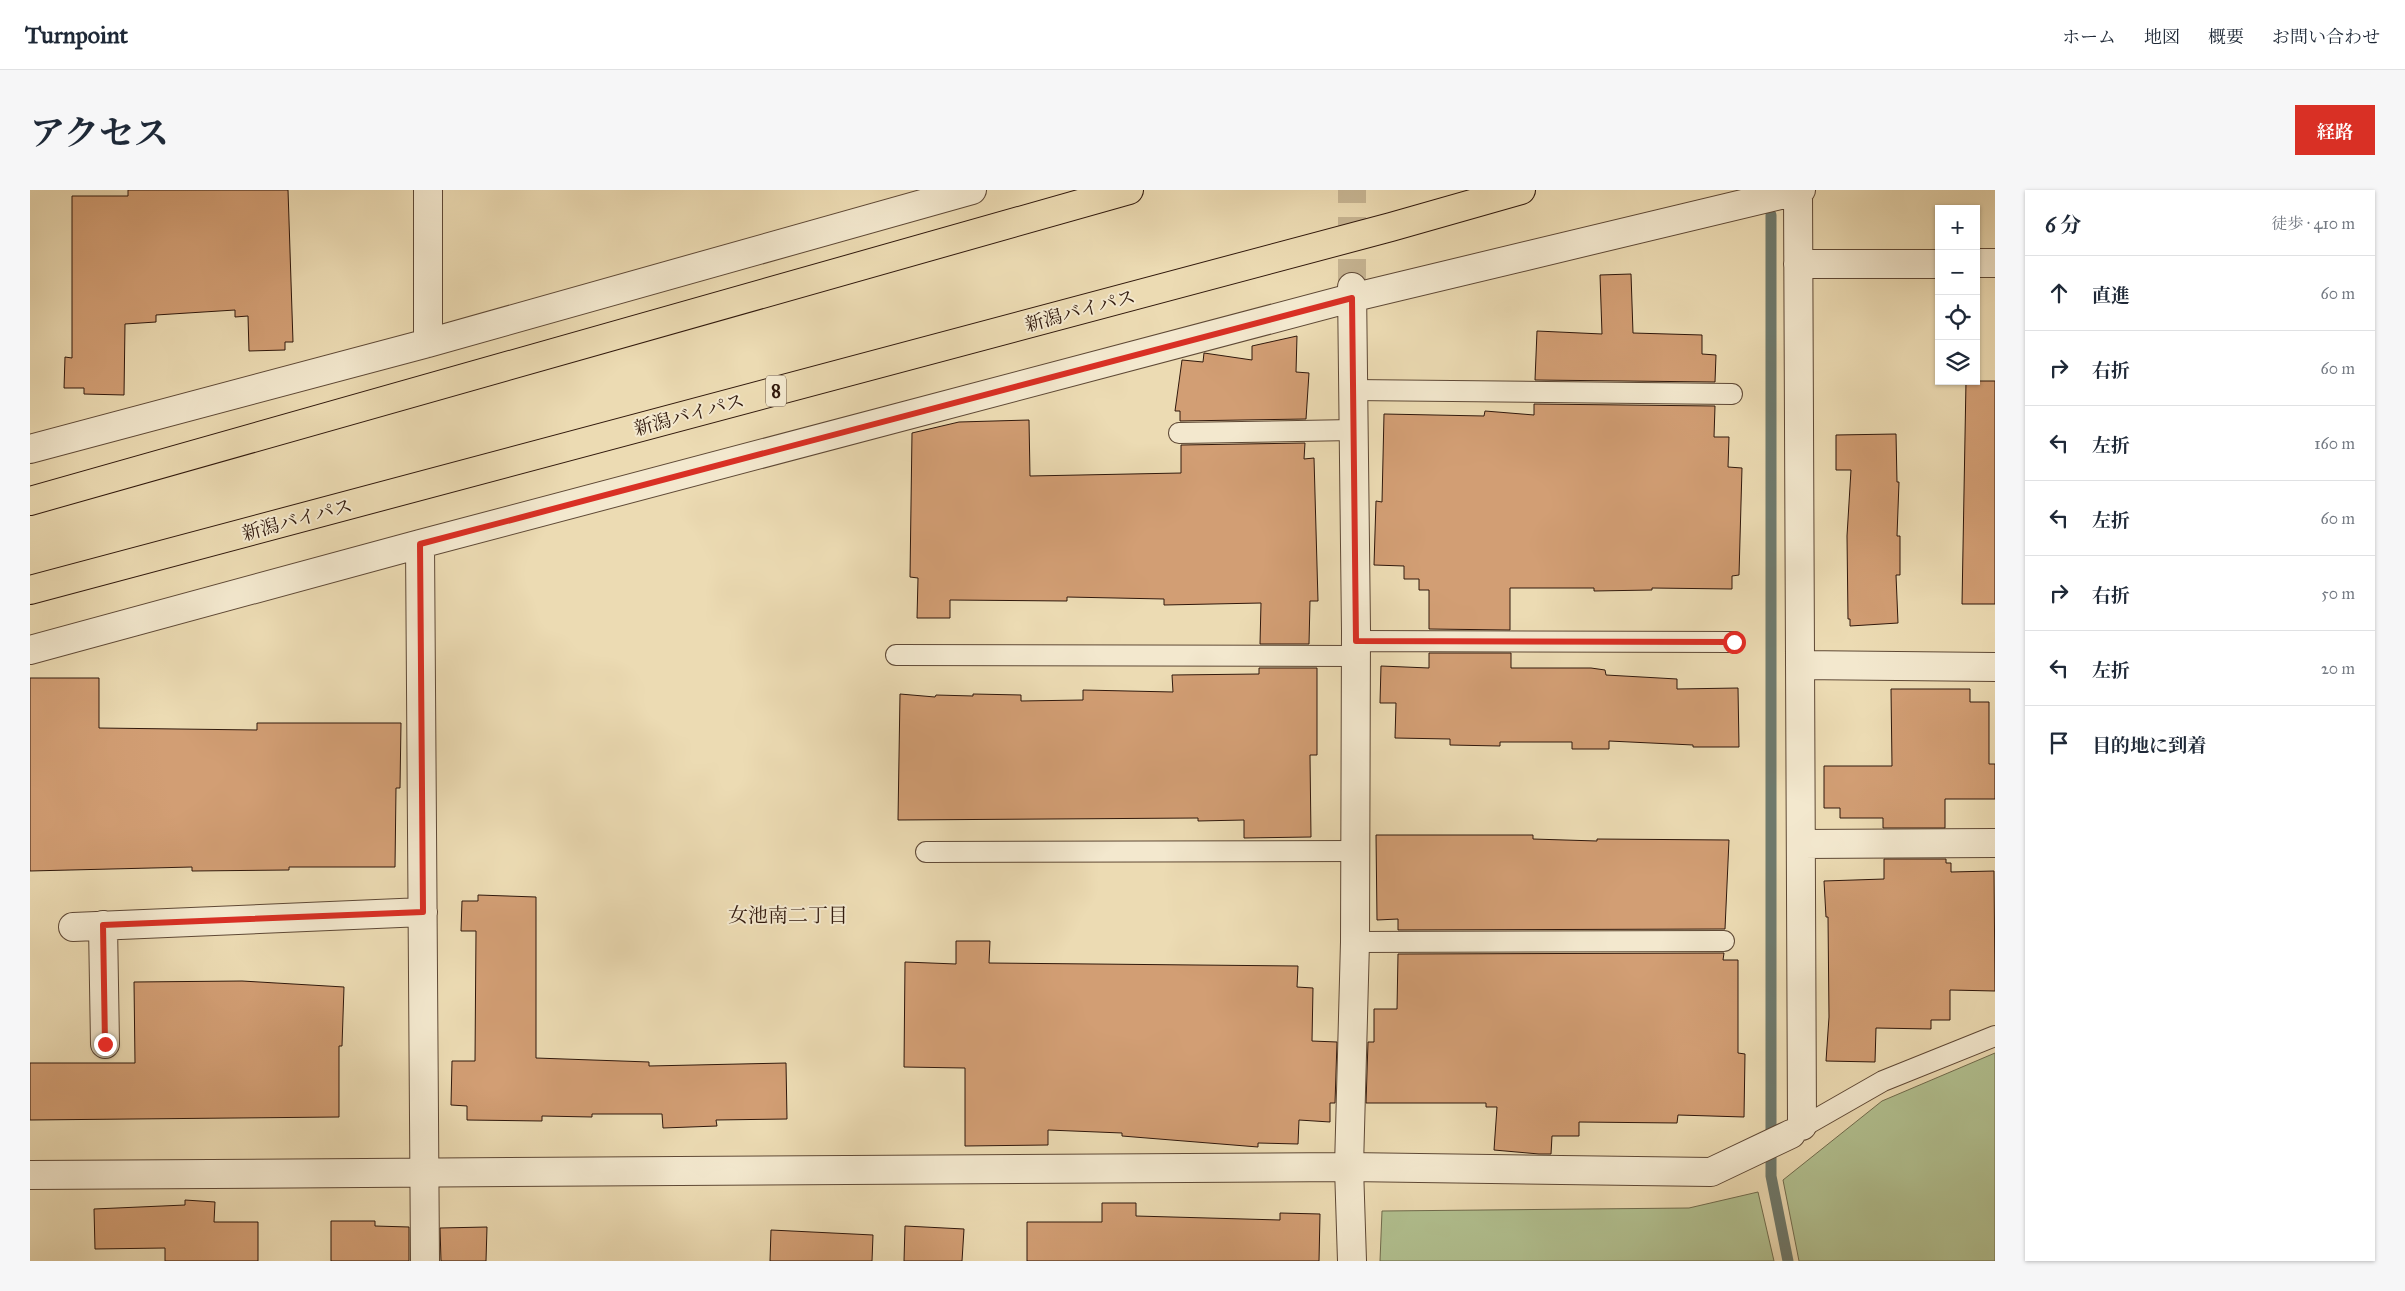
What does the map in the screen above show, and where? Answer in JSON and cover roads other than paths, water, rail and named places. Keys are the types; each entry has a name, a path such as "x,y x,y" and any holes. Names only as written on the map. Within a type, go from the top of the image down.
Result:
{"highway":[{"path":"30,501 1129,190"},
{"name":"新潟バイパス","path":"30,590 1391,227 1521,190"}],"street":[{"path":"428,190 428,343"},
{"path":"30,448 428,343 972,190"},
{"path":"30,650 1352,292 1799,190 1801,844 1796,1130 1711,1172 1349,1167 30,1175"},
{"path":"1980,263 1995,263"},
{"path":"1798,264 1935,264"},
{"path":"1352,292 1356,649 1355,942 1349,1167 1352,1261"},
{"path":"420,544 426,1172 425,1261"},
{"path":"1800,665 1995,667"},
{"path":"1801,844 1995,843"},
{"path":"73,927 423,912"},
{"path":"103,925 105,1044"}],"lane":[{"path":"1352,390 1732,394"},
{"path":"1179,432 1353,430"},
{"path":"896,655 1734,642"},
{"path":"926,852 1354,851"},
{"path":"1355,942 1724,941"},
{"path":"1796,1130 1883,1081 1995,1036"}],"waterway":[{"path":"1771,215 1771,1176 1788,1261"}],"tunnel":[{"path":"1352,190 1352,287"}],"district":[{"name":"女池南二丁目","path":"788,915"}]}
